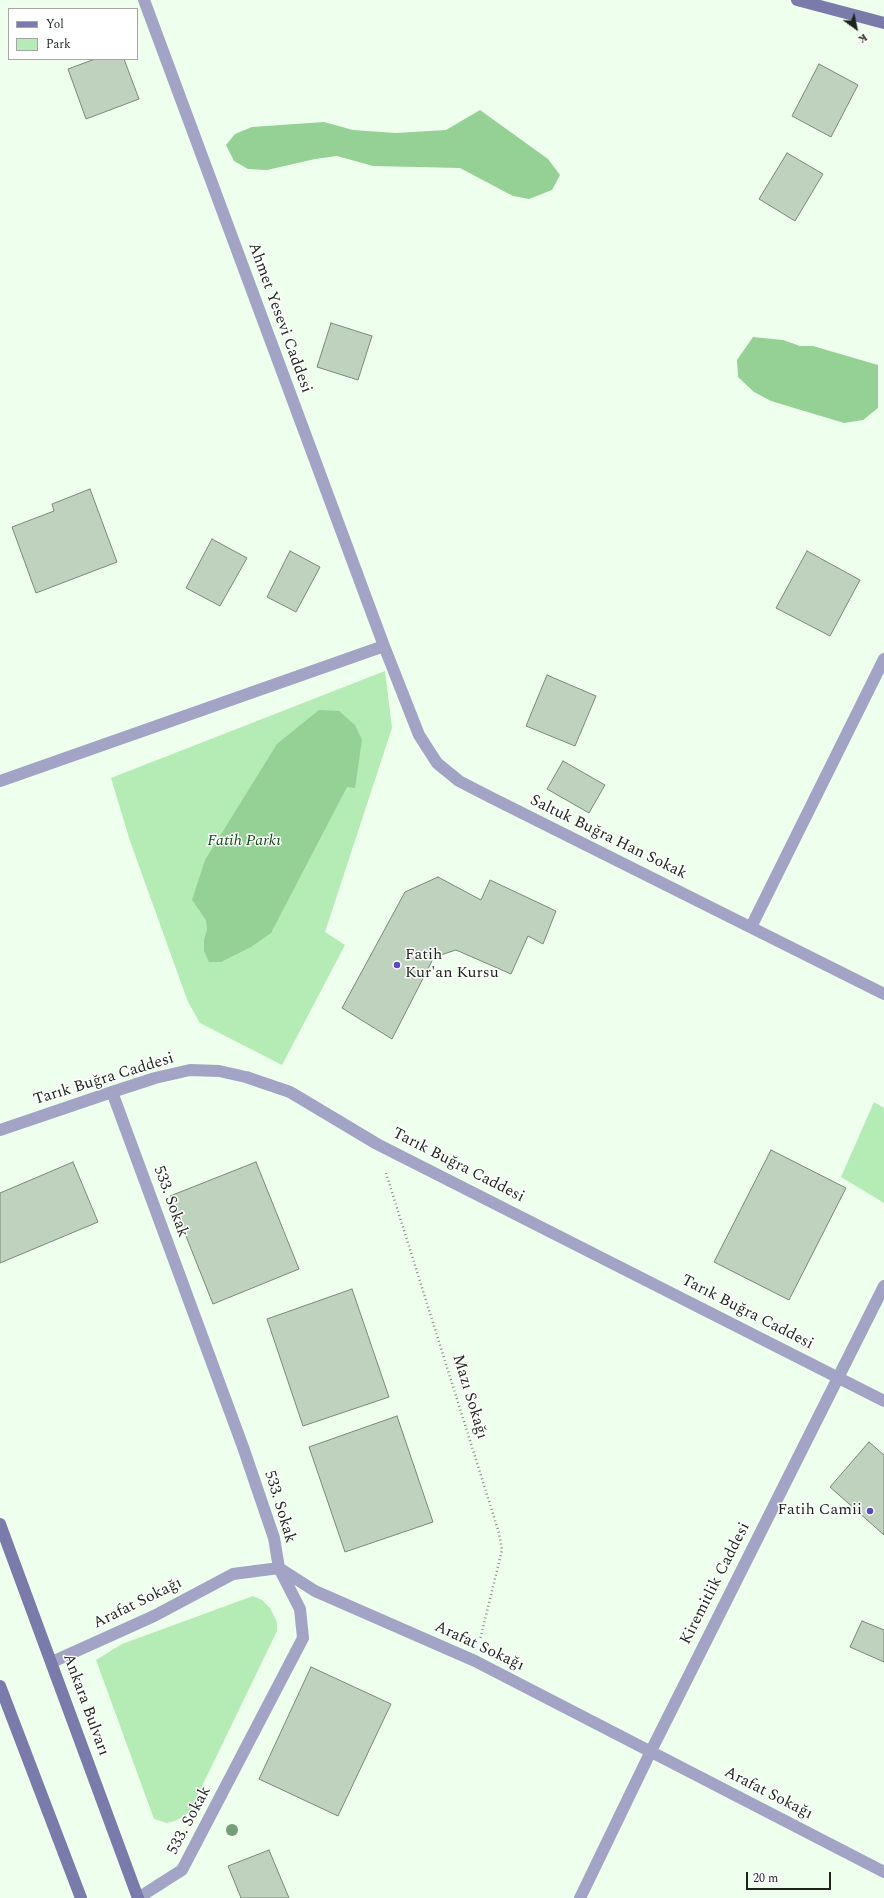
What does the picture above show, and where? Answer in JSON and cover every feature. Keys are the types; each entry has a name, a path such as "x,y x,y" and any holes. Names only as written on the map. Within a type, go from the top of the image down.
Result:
{"main road":[{"path":"797,0 884,23"},
{"name":"Ankara Bulvarı","path":"0,1524 138,1898"},
{"path":"0,1686 81,1898"}],"street":[{"name":"Ahmet Yesevi Caddesi","path":"144,0 384,646"},
{"path":"0,781 384,646"},
{"name":"Saltuk Buğra Han Sokak","path":"384,646 419,735 437,763 459,781 884,994"},
{"path":"751,927 884,659"},
{"name":"Tarık Buğra Caddesi","path":"0,1130 155,1078 190,1070 219,1071 246,1077 290,1092 377,1144 884,1401"},
{"name":"533. Sokak","path":"112,1092 243,1447 274,1538 279,1568 300,1609 303,1638 182,1870 138,1898"},
{"name":"Kiremitlik Caddesi","path":"580,1898 651,1751 884,1286"},
{"name":"Arafat Sokağı","path":"52,1662 154,1616 233,1574 279,1568 315,1591 475,1661 884,1872"}],"path":[{"name":"Mazı Sokağı","path":"377,1144 499,1533 502,1550 475,1661"}],"green space":[{"path":"480,110 548,159 560,175 552,190 529,199 513,196 460,168 373,166 337,156 315,159 267,170 248,169 234,161 226,145 235,134 252,127 324,122 353,130 396,133 446,130"},
{"path":"753,337 783,340 800,346 813,346 878,365 878,408 863,420 844,423 771,401 754,392 738,377 737,360"},
{"name":"Fatih Parkı","path":"385,671 392,728 325,932 345,945 282,1065 200,1023 188,1002 130,841 111,778"},
{"path":"319,710 339,711 355,725 362,740 355,788 347,787 271,933 251,947 221,962 209,962 204,951 204,940 207,930 206,920 192,900 205,860 277,744"},
{"path":"874,1102 884,1108 884,1203 841,1177"},
{"path":"253,1596 262,1600 270,1608 277,1622 277,1631 190,1811 183,1817 167,1823 154,1819 96,1660 122,1644"}],"building":[{"path":"92,60 124,60 139,99 86,119 68,69"},
{"path":"819,64 858,85 831,137 792,116"},
{"path":"787,153 823,174 795,221 759,199"},
{"path":"331,323 372,336 358,380 317,367"},
{"path":"90,489 117,562 36,593 12,527 54,511 52,504"},
{"path":"212,539 247,558 220,606 186,588"},
{"path":"290,551 320,567 296,612 267,597"},
{"path":"807,551 860,580 830,636 776,608"},
{"path":"547,675 596,696 575,746 526,726"},
{"path":"563,761 605,785 589,813 547,789"},
{"name":"Fatih Kur'an Kursu","path":"438,877 481,900 490,880 556,911 543,944 528,936 511,974 456,950 434,957 392,1039 342,1008 405,892"},
{"path":"771,1150 846,1188 789,1300 714,1262"},
{"path":"73,1162 98,1222 0,1263 0,1193"},
{"path":"256,1162 299,1269 213,1304 170,1196"},
{"path":"352,1289 389,1397 303,1426 267,1319"},
{"path":"397,1416 433,1522 345,1552 309,1447"},
{"name":"Fatih Camii","path":"869,1442 884,1455 884,1535 830,1487"},
{"path":"862,1621 884,1630 884,1662 850,1647"},
{"path":"311,1667 391,1704 338,1816 259,1779"},
{"path":"269,1850 289,1898 241,1898 228,1866"}],"place":[{"name":"Fatih Kur'an Kursu","path":"397,965"},
{"name":"Fatih Camii","path":"870,1511"}]}
